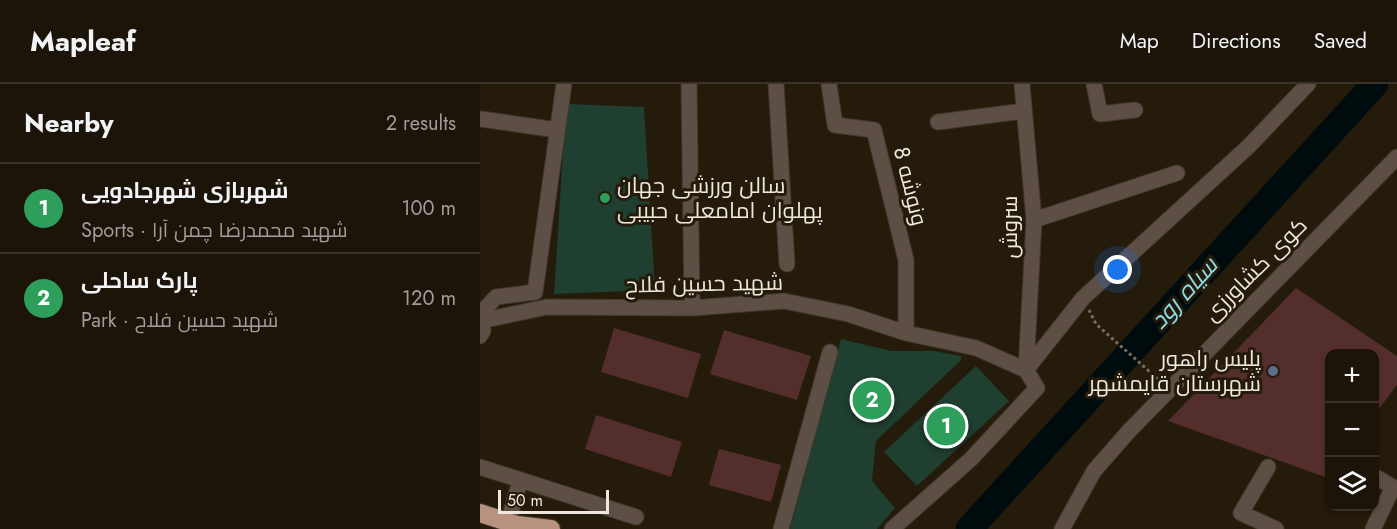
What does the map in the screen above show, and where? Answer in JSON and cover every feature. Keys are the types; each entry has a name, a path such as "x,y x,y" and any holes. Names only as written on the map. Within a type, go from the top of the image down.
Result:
{"highway":[{"path":"480,513 529,529"},
{"path":"508,523 551,529"}],"street":[{"path":"481,326 482,312 496,297 535,292 564,84"},
{"path":"689,84 692,308"},
{"path":"776,84 787,264"},
{"name":"ونوشه 8","path":"829,84 835,124 874,130 906,260 906,333"},
{"name":"سروش","path":"892,529 971,459 1037,388 1026,370 1034,220 1022,84"},
{"path":"1094,84 1100,114 1135,110"},
{"path":"1026,370 1083,298 1249,146 1308,84"},
{"path":"938,122 1024,111"},
{"path":"481,119 557,130"},
{"name":"کوی کشاورزی","path":"1062,529 1094,471 1129,431 1397,157"},
{"path":"1034,220 1177,173"},
{"name":"شهید حسین فلاح","path":"481,326 547,307 692,308 784,301 848,314 906,333 976,348 1026,370"},
{"path":"781,529 830,352"},
{"path":"480,467 636,517"},
{"path":"1268,467 1241,513 1276,529"},
{"path":"1373,529 1394,487 1379,479"},
{"path":"508,523 520,481"}],"path":[{"path":"1096,324 1157,377"}],"green space":[{"name":"سالن ورزشی جهان پهلوان امامعلی حبیبی","path":"566,104 644,107 655,290 554,294"},
{"path":"841,339 891,351 934,351 961,356 961,360 876,441 872,481 895,508 877,529 790,529"},
{"path":"976,366 1009,401 917,486 884,452"}],"building":[{"name":"پلیس راهور شهرستان قایمشهر","path":"1296,288 1397,356 1397,385 1379,408 1379,349 1325,349 1325,477 1168,421"},
{"path":"614,328 701,354 688,398 601,372"},
{"path":"724,330 811,356 797,400 710,374"},
{"path":"596,415 682,442 671,477 585,449"},
{"path":"719,449 781,465 771,502 709,485"}],"waterway":[{"name":"سیاه رود","path":"969,529 1375,84"}],"place":[{"name":"سالن ورزشی جهان پهلوان امامعلی حبیبی","path":"605,198"},
{"name":"پلیس راهور شهرستان قایمشهر","path":"1273,371"},
{"name":"پارک ساحلی","path":"872,400"},
{"name":"شهربازی شهرجادویی","path":"946,426"}]}
